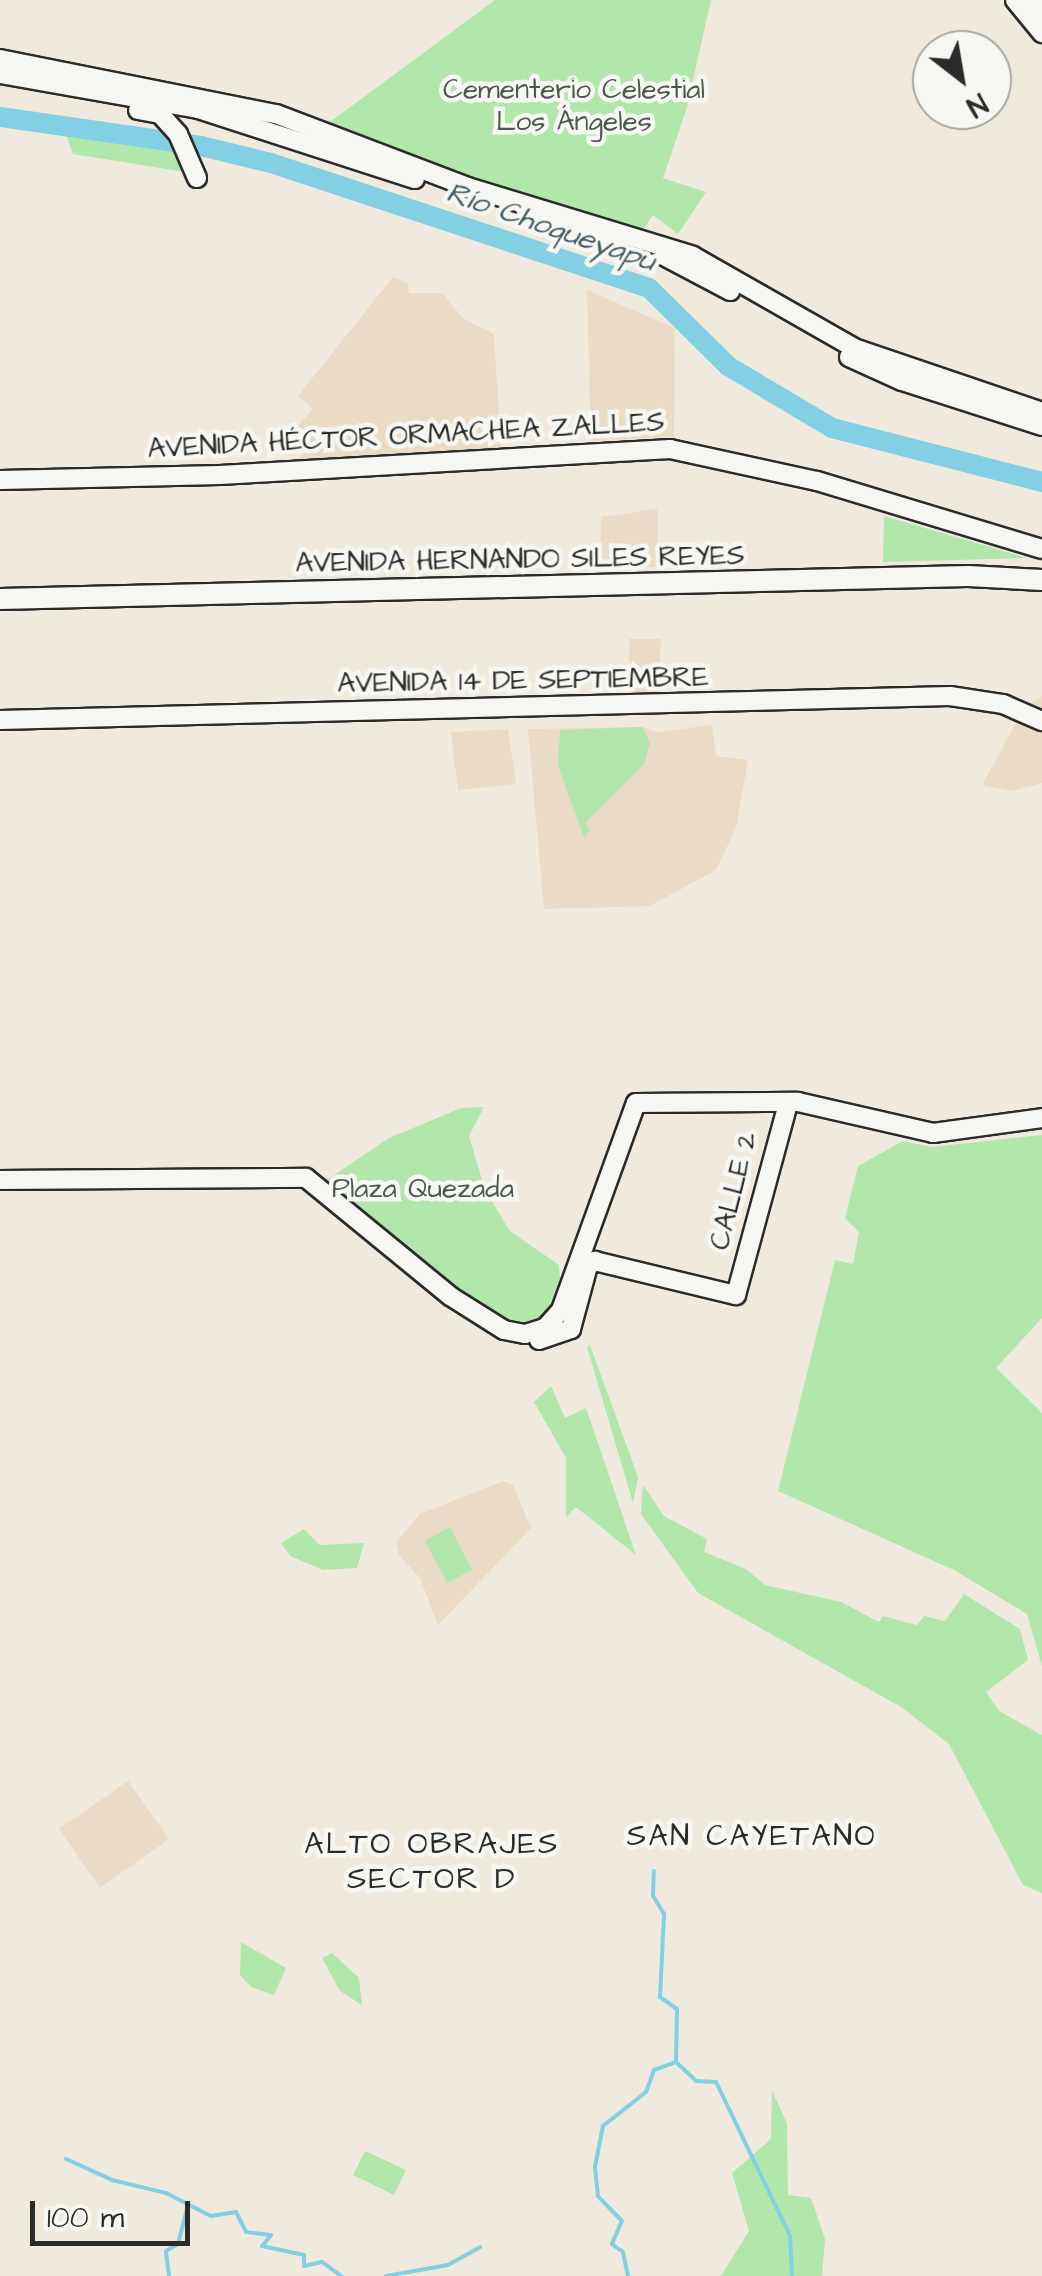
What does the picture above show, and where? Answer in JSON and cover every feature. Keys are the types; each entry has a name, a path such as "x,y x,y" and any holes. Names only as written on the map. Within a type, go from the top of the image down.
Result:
{"main road":[{"path":"1015,0 1042,33"},
{"path":"1031,0 1042,14"},
{"path":"0,58 276,114 468,187 693,256 854,348 1042,412"},
{"path":"0,74 238,120 567,232 659,254 880,372 1042,426"},
{"path":"52,84 160,114 178,134 197,178"},
{"name":"AVENIDA HÉCTOR ORMACHEA ZALLES","path":"0,480 238,474 670,449 818,482 1042,549"},
{"name":"AVENIDA HERNANDO SILES REYES","path":"0,600 968,576 1042,580"},
{"name":"AVENIDA 14 DE SEPTIEMBRE","path":"0,720 950,696 1024,711 1042,721"},
{"name":"CALLE 2","path":"568,1312 592,1262 736,1295 788,1103"},
{"path":"0,1180 306,1178 513,1342 559,1331 636,1104 826,1104 933,1133 1042,1118"},
{"path":"460,1303 504,1330 524,1334 544,1328 568,1312"}],"shaded area":[{"path":"393,277 408,283 409,293 442,293 464,319 494,334 501,450 418,460 417,454 298,460 313,444 296,428 313,409 298,396"},
{"path":"587,290 675,328 674,437 591,441"},
{"path":"657,509 657,567 600,569 601,517"},
{"path":"629,639 661,639 658,695 630,696"},
{"path":"1042,696 1042,783 1012,791 982,785 1026,705"},
{"path":"712,725 716,756 748,760 736,828 716,870 650,906 544,909 528,729 642,727 658,732"},
{"path":"508,729 516,784 458,790 451,732"},
{"path":"503,1481 513,1485 531,1528 438,1625 420,1578 399,1555 396,1542 420,1514"},
{"path":"128,1781 169,1839 100,1888 59,1829"}],"green space":[{"name":"Cementerio Celestial Los Ángeles","path":"495,0 711,0 687,107 663,178 706,192 678,234 653,215 640,234 544,210 326,125"},
{"path":"64,129 175,149 185,172 73,154"},
{"path":"884,516 1027,558 883,562"},
{"path":"642,727 650,743 644,764 585,823 590,830 584,837 558,766 560,730"},
{"name":"Plaza Quezada","path":"484,1107 469,1136 485,1190 510,1231 559,1265 561,1290 548,1321 516,1329 426,1267 327,1180 389,1138 461,1108"},
{"path":"1042,1135 1042,1318 996,1368 1042,1413 1042,1666 1027,1614 954,1570 778,1491 835,1260 853,1264 859,1232 845,1218 858,1166 903,1141 932,1147"},
{"path":"590,1345 638,1477 633,1503 587,1347"},
{"path":"551,1386 565,1418 586,1408 636,1555 576,1507 566,1517 566,1458 534,1402"},
{"path":"643,1485 664,1516 707,1539 704,1552 746,1569 765,1585 841,1602 879,1622 883,1616 917,1625 924,1616 945,1621 964,1594 1020,1629 1028,1660 986,1692 999,1711 1042,1735 1042,1893 1023,1885 949,1744 901,1707 698,1593 641,1514"},
{"path":"450,1527 472,1570 447,1583 425,1541"},
{"path":"304,1529 320,1545 364,1543 357,1568 323,1570 290,1556 281,1543"},
{"path":"241,1942 286,1968 274,1995 251,1987 240,1975"},
{"path":"332,1953 359,1978 362,2005 340,1991 322,1958"},
{"path":"772,2091 787,2123 788,2195 811,2198 825,2239 822,2276 721,2276 749,2231 732,2173 771,2139"},
{"path":"365,2151 406,2170 394,2195 353,2175"}],"waterway":[{"name":"Río Choqueyapu","path":"0,117 201,146 271,163 649,288 728,366 832,428 1042,482"},
{"path":"628,2276 623,2252 612,2244 622,2221 598,2196 595,2167 603,2126 646,2092 654,2070 676,2062 677,2009 660,1997 664,1914 653,1896 654,1871"},
{"path":"677,2063 696,2081 716,2082 790,2236 792,2276"},
{"path":"66,2159 112,2180 166,2193 211,2216 236,2212 246,2232 271,2235 262,2246 304,2255 304,2266 322,2262 341,2276"},
{"path":"169,2276 166,2251 178,2244 188,2205"},
{"path":"386,2276 448,2265 480,2247"}],"district":[{"name":"SAN CAYETANO","path":"752,1836"},
{"name":"ALTO OBRAJES SECTOR D","path":"432,1861"}]}
